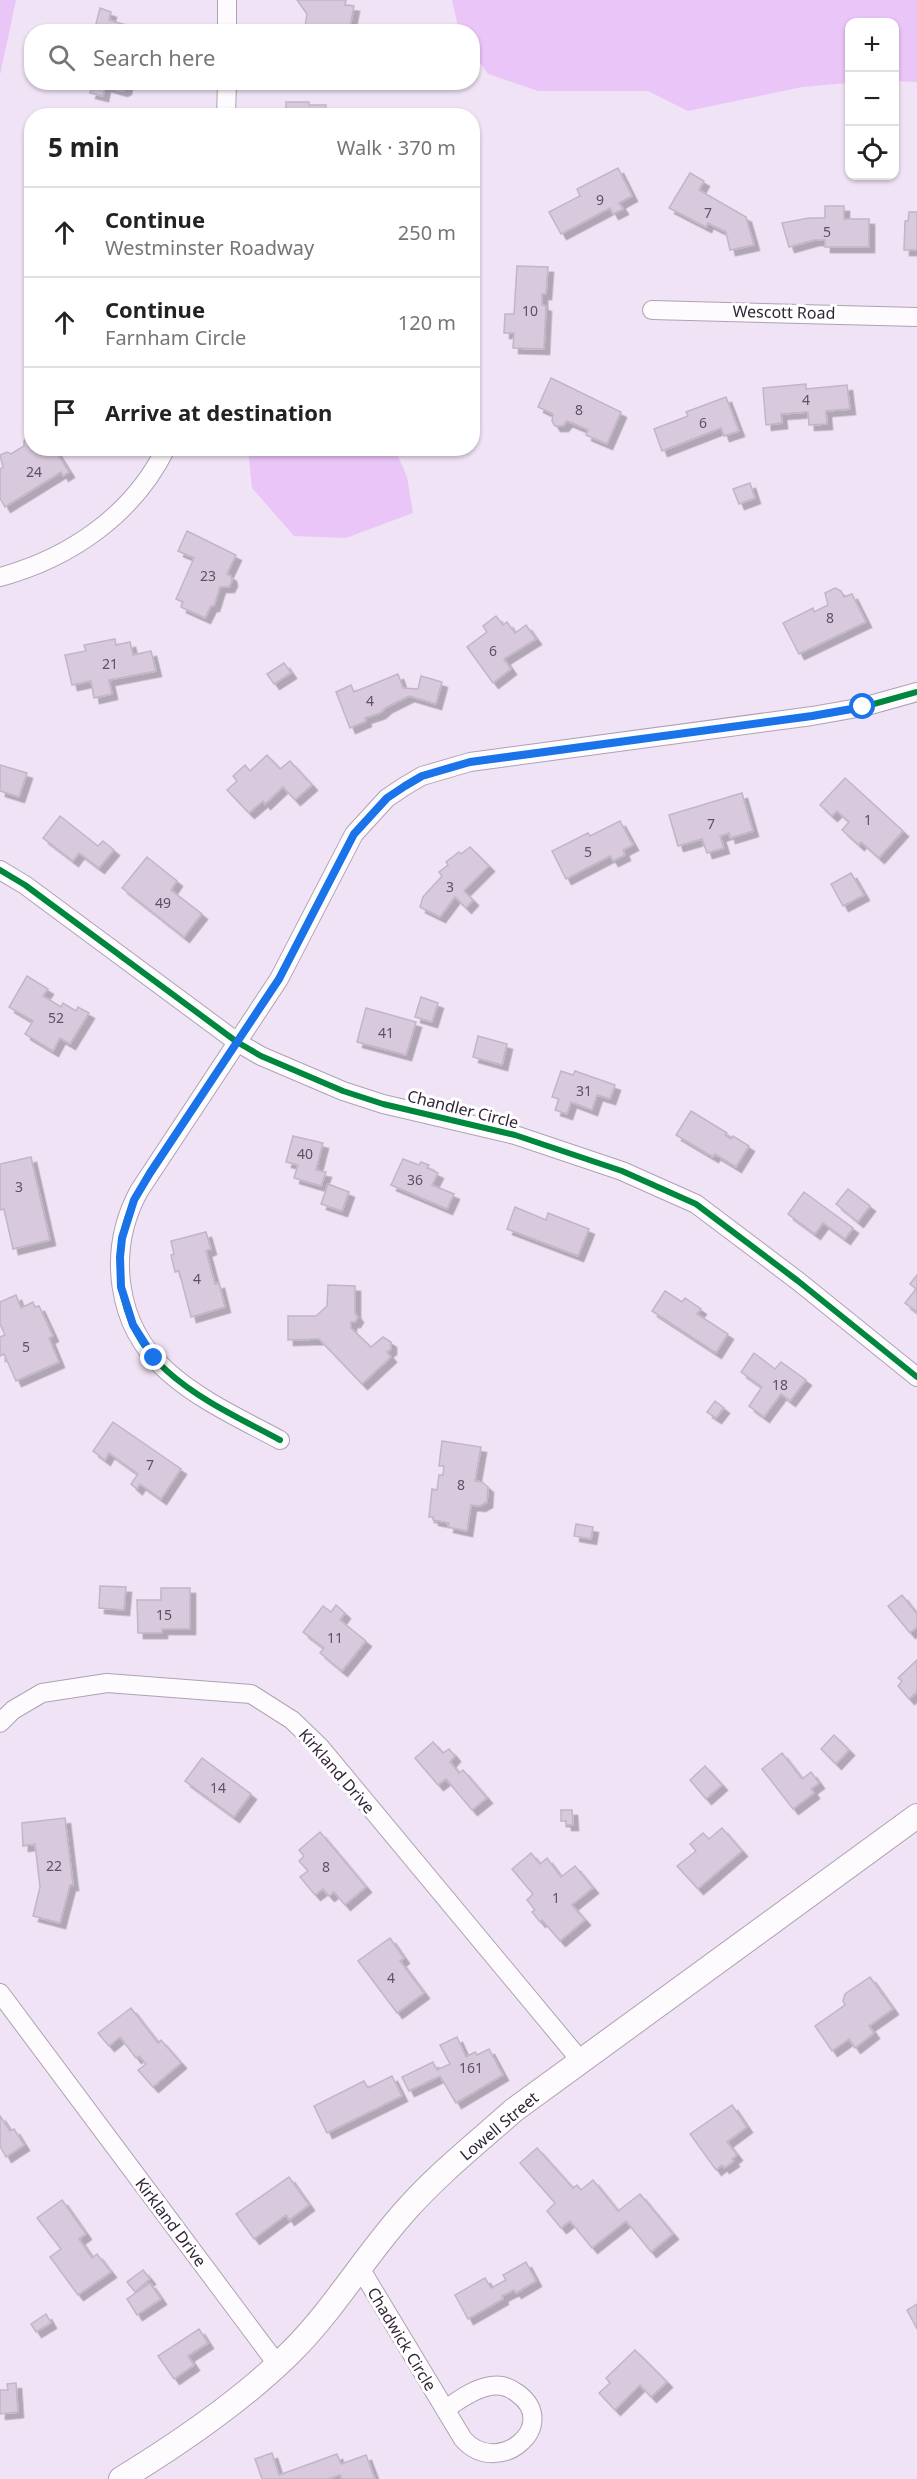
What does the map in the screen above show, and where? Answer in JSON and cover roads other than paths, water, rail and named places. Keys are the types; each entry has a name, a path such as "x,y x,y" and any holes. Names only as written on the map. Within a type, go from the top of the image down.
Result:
{"main road":[{"name":"Lowell Street","path":"121,2479 171,2449 292,2351 406,2209 514,2110 917,1816"}],"street":[{"path":"227,0 227,24"},
{"path":"226,108 227,90"},
{"name":"Wescott Road","path":"652,310 917,316"},
{"path":"0,577 29,569 62,554 92,536 140,490 162,456"},
{"path":"280,1440 188,1389 161,1366 148,1351 133,1325 123,1297 120,1277 122,1238 134,1200 279,979 354,834 387,798 422,776 470,762 812,716 863,707 917,692"},
{"name":"Chandler Circle","path":"0,870 25,885 237,1042 261,1056 343,1091 383,1104 515,1135 622,1171 696,1204 798,1281 917,1377"},
{"name":"Kirkland Drive","path":"0,1723 14,1710 42,1693 107,1683 251,1694 292,1720 320,1747 581,2061"},
{"name":"Kirkland Drive","path":"0,1993 277,2364"},
{"name":"Chadwick Circle","path":"360,2268 445,2409 467,2445 486,2458 502,2458 516,2452 530,2435 532,2420 528,2405 517,2393 502,2386 494,2385 478,2389 445,2409"}]}
